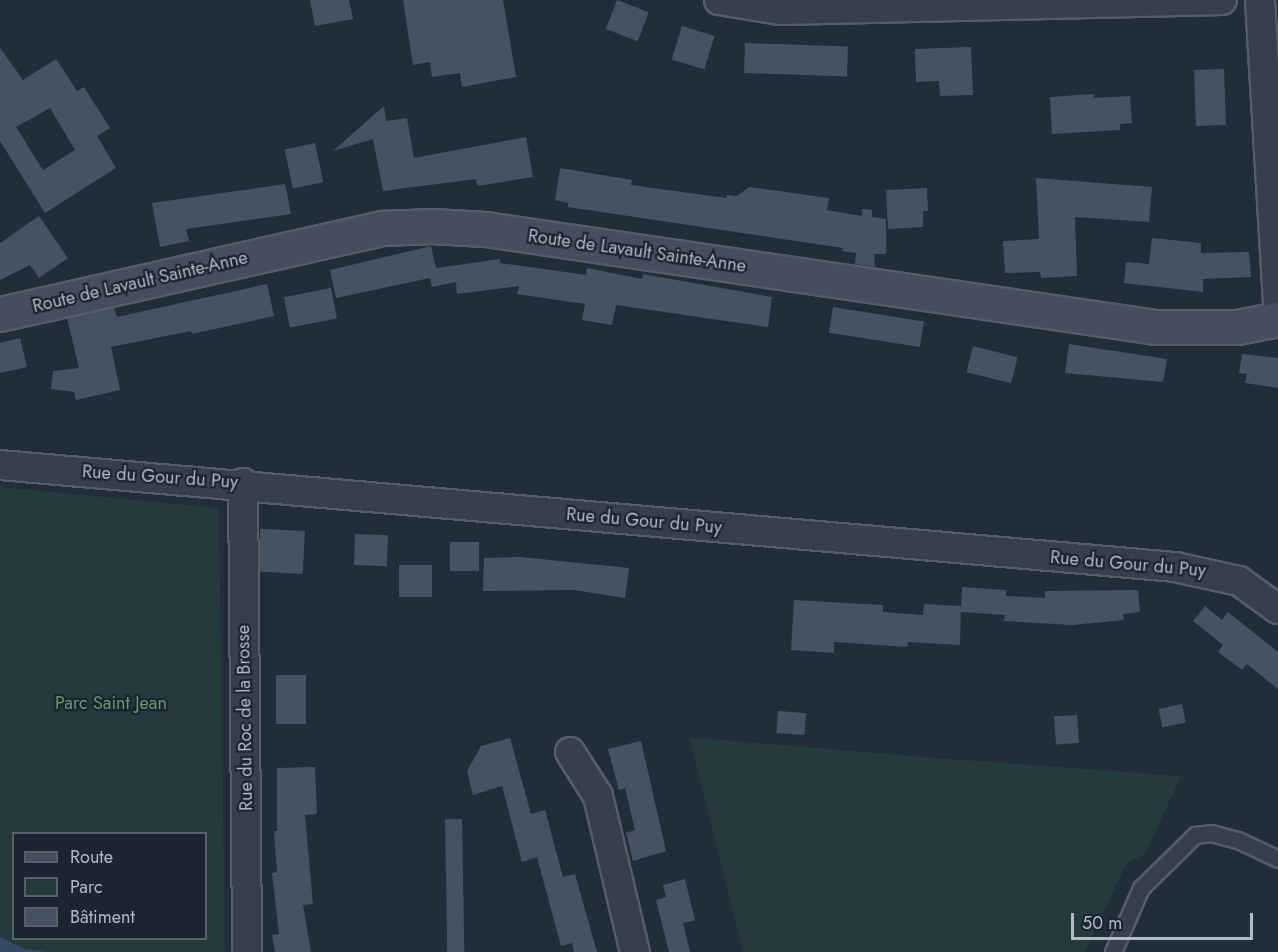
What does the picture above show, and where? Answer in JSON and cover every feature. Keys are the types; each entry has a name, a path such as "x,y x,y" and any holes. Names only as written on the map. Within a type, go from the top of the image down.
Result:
{"street":[{"path":"719,0 781,10 1222,0"},
{"path":"1260,0 1278,303"},
{"name":"Route de Lavault Sainte-Anne","path":"0,314 382,228 432,226 485,229 1156,327 1237,327 1278,319"},
{"name":"Rue du Gour du Puy","path":"0,465 243,483 867,542 1175,567 1239,581 1278,609"},
{"name":"Rue du Roc de la Brosse","path":"243,483 247,952"},
{"path":"570,752 598,796 635,952"}],"lane":[{"path":"1113,952 1141,888 1195,836 1211,833 1238,840 1278,859"}],"green space":[{"name":"Parc Saint Jean","path":"0,487 219,508 225,952 0,952"},
{"path":"689,737 1181,776 1145,854 1126,864 1085,952 743,952"}],"water":[{"path":"0,937 25,949 47,952 0,952"}],"building":[{"path":"310,0 349,0 353,19 315,26"},
{"path":"403,0 503,0 516,77 462,87 460,73 432,77 430,62 413,65"},
{"path":"617,0 649,12 638,41 606,29"},
{"path":"682,26 715,36 704,69 672,59"},
{"path":"745,43 848,47 847,77 744,73"},
{"path":"971,47 973,95 940,96 939,81 916,82 915,49"},
{"path":"0,48 23,80 56,59 77,91 84,87 110,128 97,136 116,168 45,213 0,141","holes":["50,108 75,150 43,170 16,127"]},
{"path":"1224,69 1226,125 1196,126 1194,70"},
{"path":"1094,94 1094,98 1130,96 1132,123 1120,124 1120,130 1052,134 1050,97"},
{"path":"384,106 386,121 407,118 414,158 526,137 533,177 477,186 476,179 383,191 373,139 333,151"},
{"path":"315,143 323,182 293,189 285,149"},
{"path":"560,168 632,180 631,185 726,198 727,195 737,196 749,187 829,198 827,210 862,216 862,209 872,210 872,217 886,219 886,254 874,254 875,267 855,264 856,253 842,251 843,248 568,207 568,203 555,200"},
{"path":"1036,178 1152,187 1149,222 1075,217 1077,276 1041,278 1040,272 1005,273 1003,241 1039,239"},
{"path":"285,184 291,214 186,229 189,241 160,247 152,203"},
{"path":"927,188 928,211 923,211 923,227 888,229 886,190"},
{"path":"39,216 68,258 39,278 30,265 0,280 0,243"},
{"path":"1152,238 1201,243 1201,253 1249,252 1251,277 1203,279 1203,292 1124,283 1126,262 1149,264"},
{"path":"431,246 436,268 500,259 500,263 586,275 587,268 642,279 643,274 772,297 768,327 616,305 612,325 582,320 585,304 517,294 519,286 457,294 456,282 432,287 430,278 336,298 330,270"},
{"path":"267,284 274,316 192,334 191,331 111,347 120,390 76,400 74,392 51,389 53,371 79,368 67,318 114,307 117,317"},
{"path":"331,288 337,318 290,328 284,297"},
{"path":"833,307 924,321 920,347 829,333"},
{"path":"20,338 27,367 0,373 0,343"},
{"path":"1069,344 1167,359 1163,382 1065,373"},
{"path":"973,346 1018,357 1011,383 966,372"},
{"path":"1242,354 1278,358 1278,388 1245,383 1247,374 1239,373"},
{"path":"260,529 305,531 303,574 258,572"},
{"path":"355,534 388,535 387,566 354,565"},
{"path":"450,542 479,542 479,571 450,571"},
{"path":"521,557 629,568 625,598 574,590 483,591 484,558"},
{"path":"399,565 432,565 432,597 399,597"},
{"path":"962,587 1006,590 1006,596 1045,598 1045,591 1138,590 1140,612 1123,614 1124,620 1072,625 1004,621 1005,615 961,612"},
{"path":"794,600 883,605 883,612 923,615 924,604 961,606 960,645 908,642 907,647 834,642 834,653 791,650"},
{"path":"1205,606 1222,620 1228,612 1278,652 1278,689 1247,664 1242,670 1218,652 1223,645 1193,621"},
{"path":"276,675 306,675 306,724 276,724"},
{"path":"1182,704 1186,723 1162,728 1159,709"},
{"path":"778,711 806,713 804,735 776,733"},
{"path":"1077,715 1079,743 1056,745 1054,717"},
{"path":"510,738 531,814 545,810 563,877 575,874 597,952 574,952 572,943 561,946 537,857 522,862 502,786 473,795 467,771 481,746"},
{"path":"641,741 666,851 633,861 626,833 635,830 625,788 619,790 608,749"},
{"path":"315,767 317,814 305,815 313,904 303,905 311,952 275,952 272,935 279,934 272,873 277,872 274,831 277,831 277,768"},
{"path":"445,819 462,819 464,952 447,952"},
{"path":"685,879 695,920 683,923 690,952 669,952 656,900 666,897 663,885"}]}
